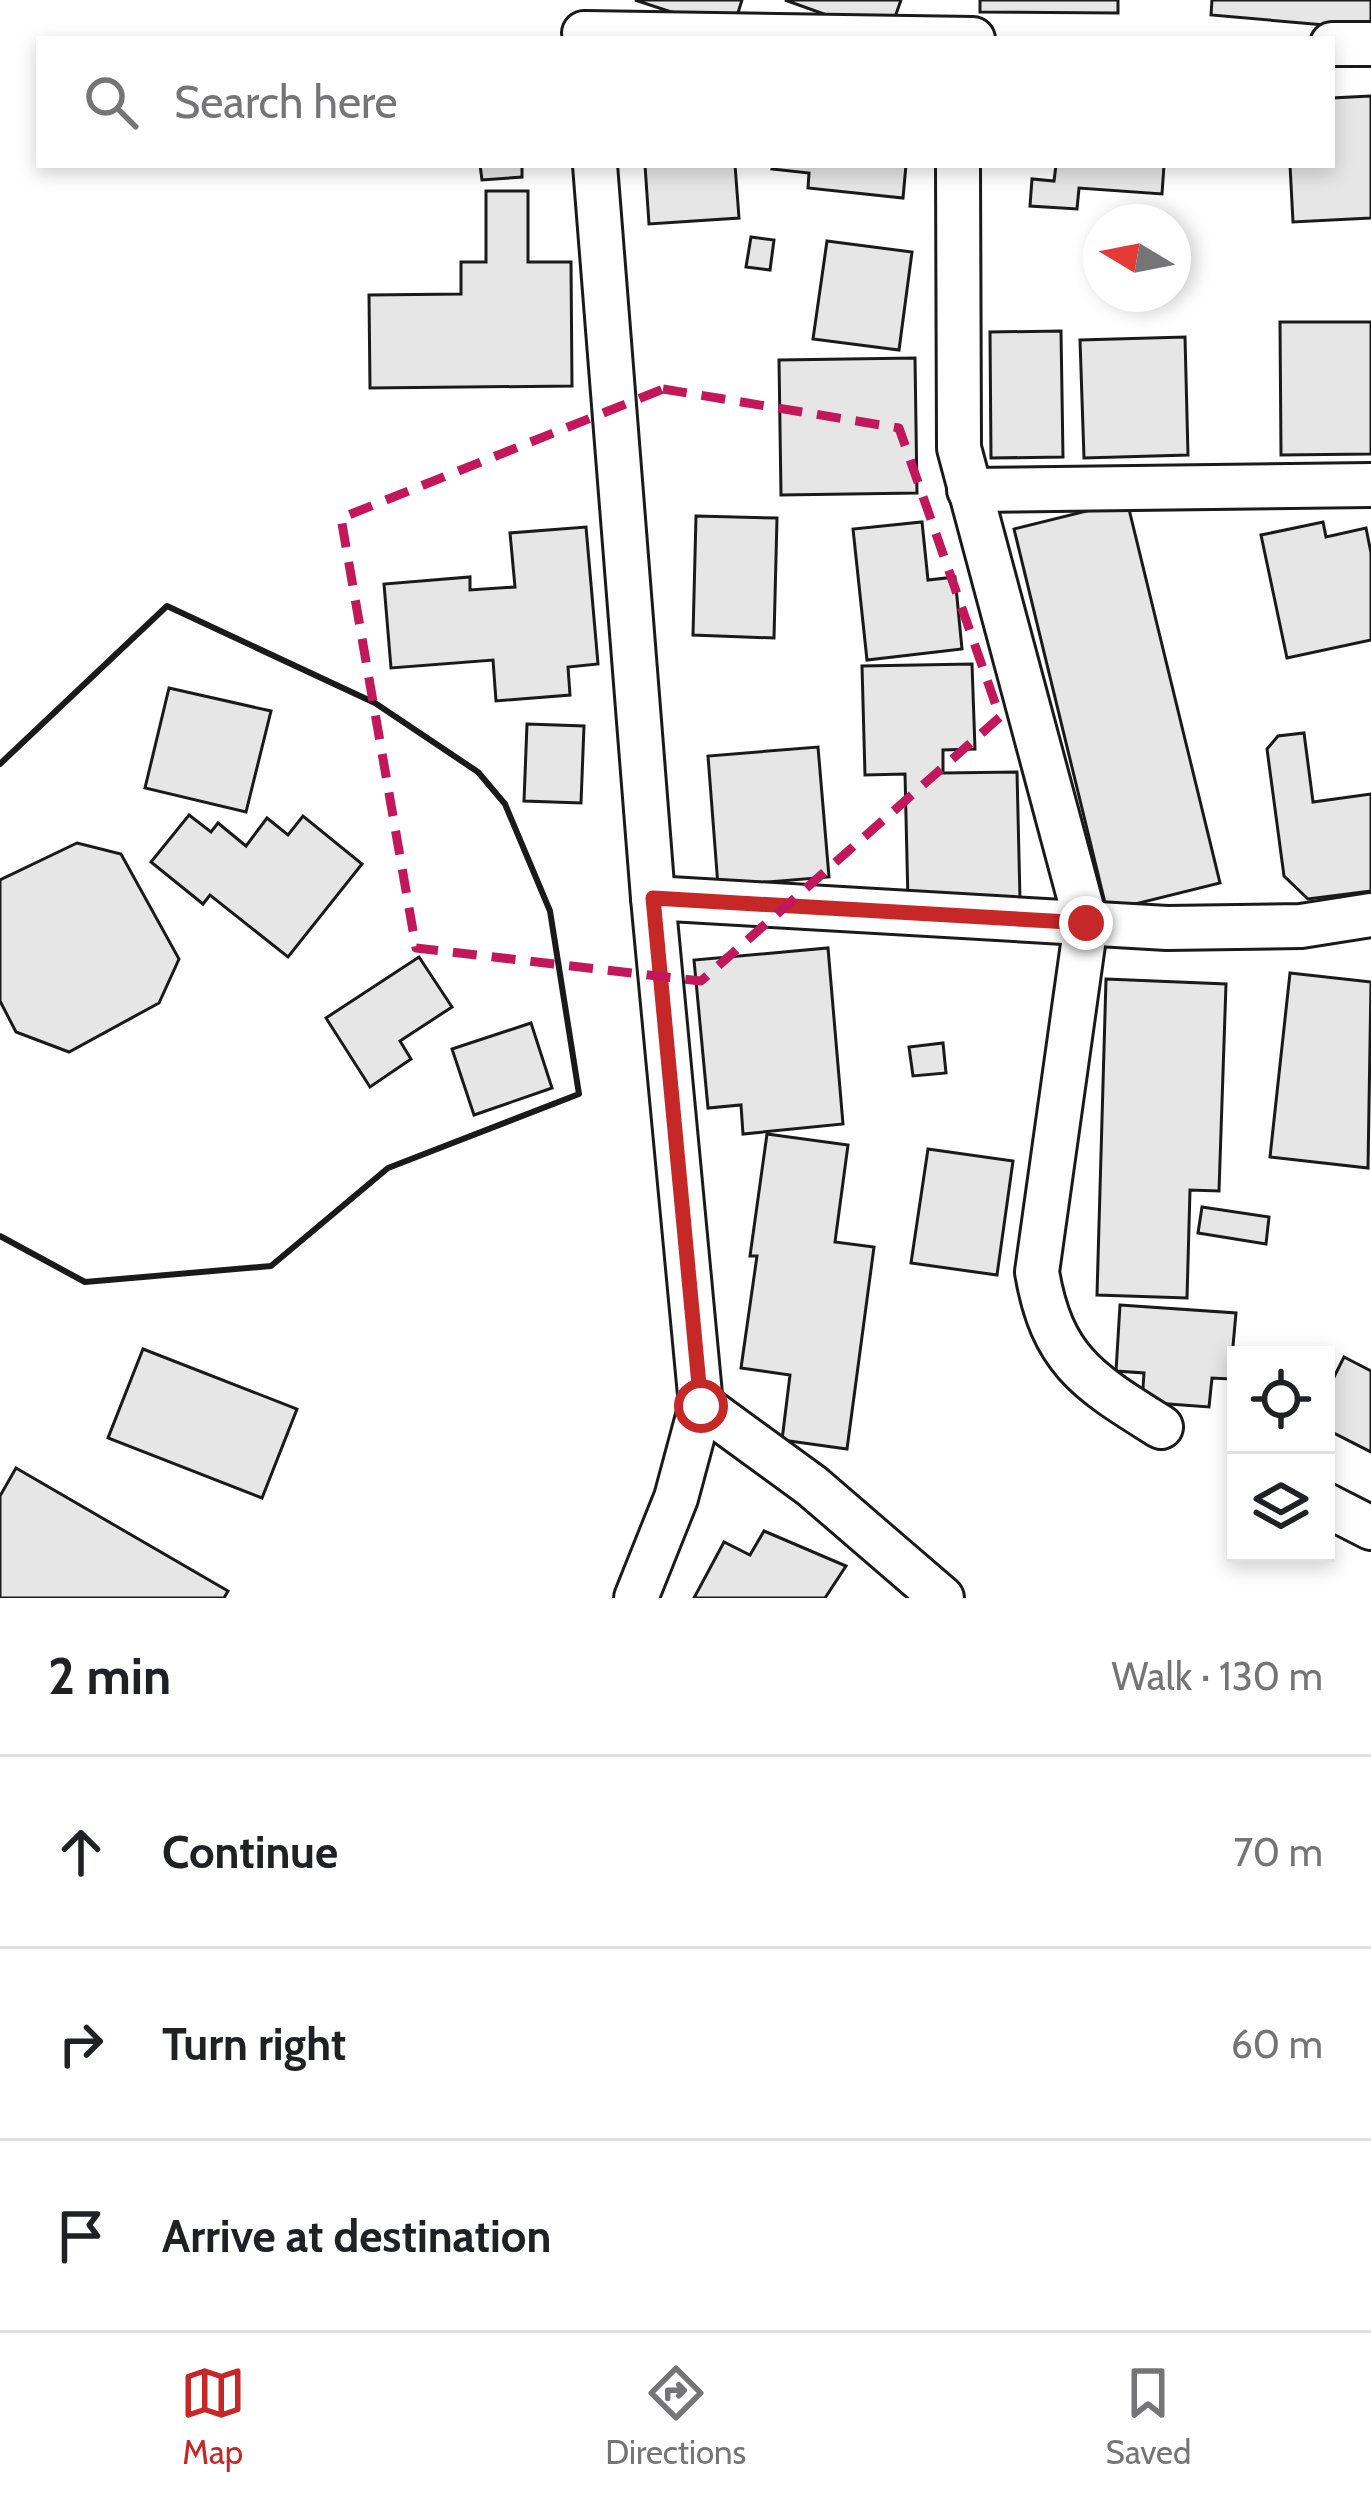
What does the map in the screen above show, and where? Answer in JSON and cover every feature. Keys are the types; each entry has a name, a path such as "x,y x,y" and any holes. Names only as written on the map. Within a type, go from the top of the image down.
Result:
{"street":[{"path":"584,24 882,36"},
{"path":"1335,44 1371,44"},
{"path":"595,168 653,898 701,1406 676,1498 636,1598"},
{"path":"958,168 959,448 1086,923 1037,1272 1044,1312 1061,1348 1095,1386 1161,1427"},
{"path":"969,490 1371,484"},
{"path":"653,898 1167,928 1301,926 1371,914"},
{"path":"701,1406 812,1486 942,1598"},
{"path":"1335,1510 1371,1528"}],"highlighted area":[{"path":"663,389 899,428 1000,717 701,981 416,948 341,518"}],"building":[{"path":"635,0 742,0 732,32"},
{"path":"785,0 901,0 885,36"},
{"path":"980,0 1118,0 1118,13 980,12"},
{"path":"1212,0 1371,0 1371,29 1211,15"},
{"path":"1371,96 1371,218 1293,222 1290,168 1335,168 1335,98"},
{"path":"480,168 522,168 522,177 482,180"},
{"path":"645,168 735,168 739,218 649,224"},
{"path":"906,168 903,198 808,188 809,173 772,169"},
{"path":"1056,168 1164,168 1162,194 1079,188 1077,209 1030,206 1032,179 1054,181"},
{"path":"486,191 528,191 528,262 571,262 572,386 370,388 369,295 461,294 461,262 486,262"},
{"path":"751,237 774,240 770,270 746,267"},
{"path":"827,241 912,252 899,350 813,339"},
{"path":"1280,322 1371,322 1371,454 1281,455"},
{"path":"1061,331 1063,457 991,458 990,332"},
{"path":"1185,337 1188,455 1084,458 1080,340"},
{"path":"915,358 917,493 781,495 779,360"},
{"path":"1127,501 1220,883 1107,911 1014,529"},
{"path":"696,516 777,518 774,638 693,635"},
{"path":"922,522 928,580 955,577 962,649 867,660 853,529"},
{"path":"1323,522 1326,537 1366,528 1371,553 1371,640 1287,658 1261,535"},
{"path":"586,527 598,664 568,667 570,695 496,701 493,660 391,668 384,584 470,577 470,590 515,587 510,533"},
{"path":"972,664 975,749 943,750 943,773 1017,772 1020,899 908,902 905,774 865,775 862,666"},
{"path":"169,688 271,711 246,812 145,788"},
{"path":"527,724 584,726 581,803 524,801"},
{"path":"1304,733 1313,802 1371,794 1371,891 1308,899 1284,876 1267,749 1278,736"},
{"path":"818,747 829,877 718,886 708,756"},
{"path":"189,815 211,832 218,823 246,846 267,818 288,835 303,816 362,864 288,957 210,895 203,904 151,862"},
{"path":"77,843 121,854 179,959 159,1003 69,1052 16,1032 0,1001 0,880"},
{"path":"828,948 843,1124 743,1134 741,1105 708,1108 694,960"},
{"path":"419,957 452,1007 400,1041 411,1059 370,1087 326,1018"},
{"path":"1290,973 1371,982 1368,1168 1270,1157"},
{"path":"1106,979 1226,984 1219,1191 1190,1190 1187,1298 1097,1295"},
{"path":"531,1023 552,1088 474,1115 452,1049"},
{"path":"943,1043 946,1073 913,1076 909,1047"},
{"path":"767,1134 848,1145 835,1242 874,1247 847,1449 782,1440 790,1375 741,1368"},
{"path":"928,1149 1013,1161 997,1275 911,1263"},
{"path":"1202,1207 1269,1217 1266,1244 1198,1233"},
{"path":"1120,1305 1236,1313 1233,1346 1227,1346 1227,1379 1212,1378 1209,1407 1142,1402 1144,1373 1116,1371"},
{"path":"143,1349 297,1409 262,1498 108,1438"},
{"path":"1344,1357 1371,1371 1371,1452 1335,1434 1335,1375"},
{"path":"16,1468 228,1591 224,1598 0,1598 0,1496"},
{"path":"764,1531 846,1566 825,1598 694,1598 724,1542 750,1555"}],"wall":[{"path":"0,764 167,606 375,703 478,772 505,804 550,911 579,1094 388,1168 271,1266 85,1282 0,1236"}],"route":[{"path":"701,1406 653,898 1086,923"}]}
